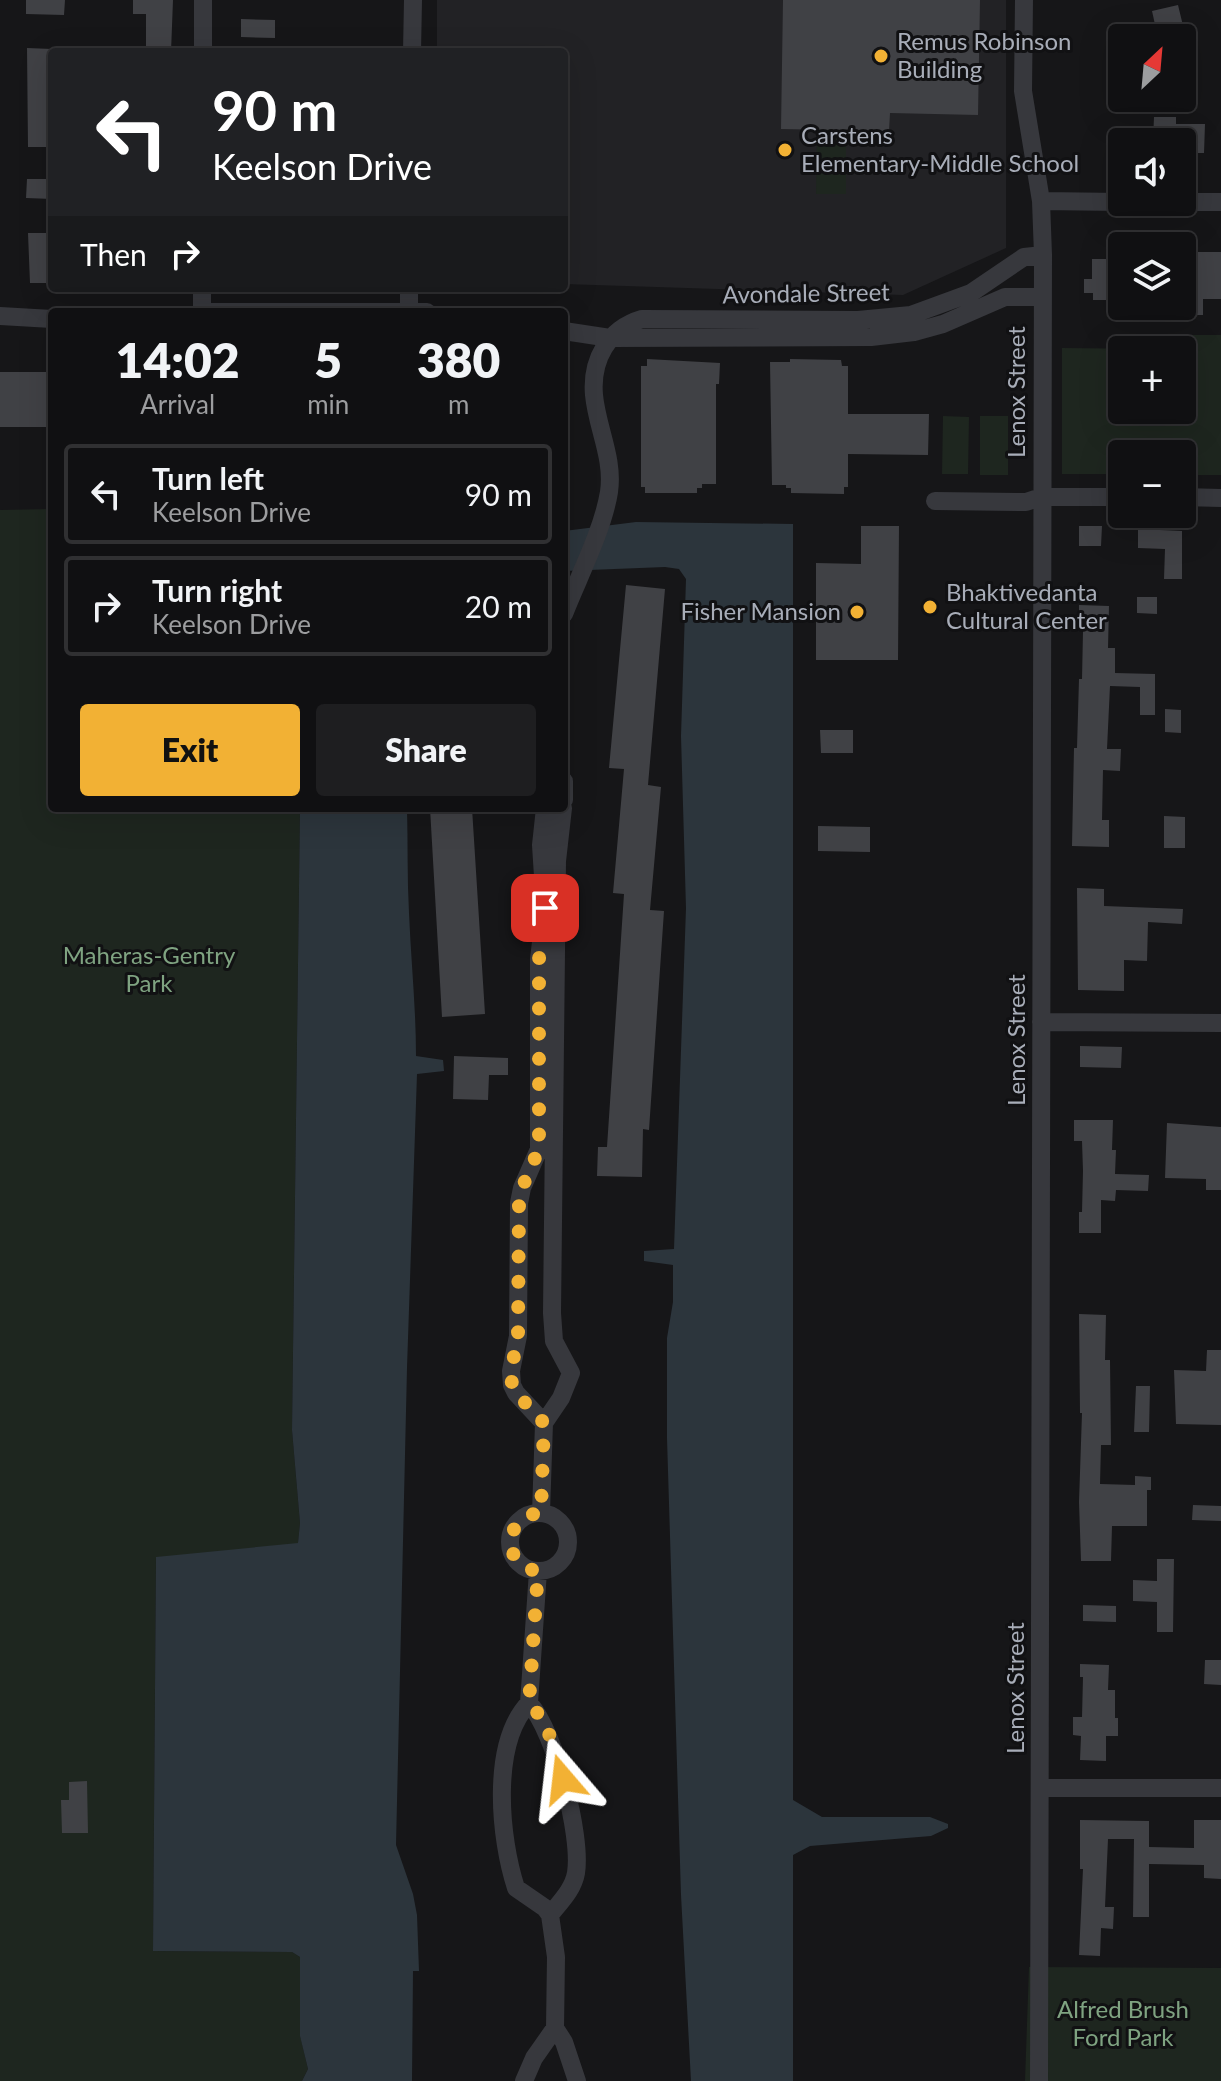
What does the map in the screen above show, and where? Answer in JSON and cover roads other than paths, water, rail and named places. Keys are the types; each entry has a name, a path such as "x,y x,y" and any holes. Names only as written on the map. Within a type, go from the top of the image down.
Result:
{"street":[{"path":"203,0 203,48"},
{"path":"412,48 413,0"},
{"name":"Lenox Street","path":"1024,0 1023,91 1041,201 1043,255 1039,2081"},
{"path":"1041,201 1108,202"},
{"path":"1196,202 1221,202"},
{"name":"Avondale Street","path":"568,332 610,338 673,328 816,329 911,315 971,293 1024,257 1043,255"},
{"path":"984,283 994,301"},
{"name":"Avondale Street","path":"816,329 858,338 914,332 943,324 1005,297 1042,297"},
{"path":"0,316 48,319"},
{"path":"568,604 605,510 609,490 609,464 594,395 596,371 610,338"},
{"path":"935,501 1026,502 1041,497 1108,497"},
{"path":"1196,497 1221,498"},
{"path":"544,1423 516,1393 511,1371 518,1336 519,1203 539,1149 539,959 545,908 541,845 545,812"},
{"path":"541,1513 544,1423 561,1398 571,1373 554,1341 552,1313 557,861 563,812"},
{"path":"1041,1022 1221,1023"},
{"path":"533,1513 541,1513 561,1522 569,1543 561,1563 549,1570 538,1571 528,1569 516,1560 510,1541 514,1526 520,1520 533,1513"},
{"path":"538,1571 529,1703 519,1717 506,1754 502,1828 516,1888 550,1915 556,1957 555,2028 564,2042 577,2081"},
{"path":"529,1703 542,1720 556,1755 569,1804 574,1842 576,1864 573,1883 550,1915"},
{"path":"1040,1788 1221,1788"},
{"path":"524,2081 534,2058 555,2028"}],"place":[{"name":"Remus Robinson Building","path":"881,56"},
{"name":"Carstens Elementary-Middle School","path":"785,150"},
{"name":"Bhaktivedanta Cultural Center","path":"930,607"},
{"name":"Fisher Mansion","path":"857,612"}],"park label":[{"name":"Maheras-Gentry Park","path":"149,970"},
{"name":"Alfred Brush Ford Park","path":"1123,2024"}]}
